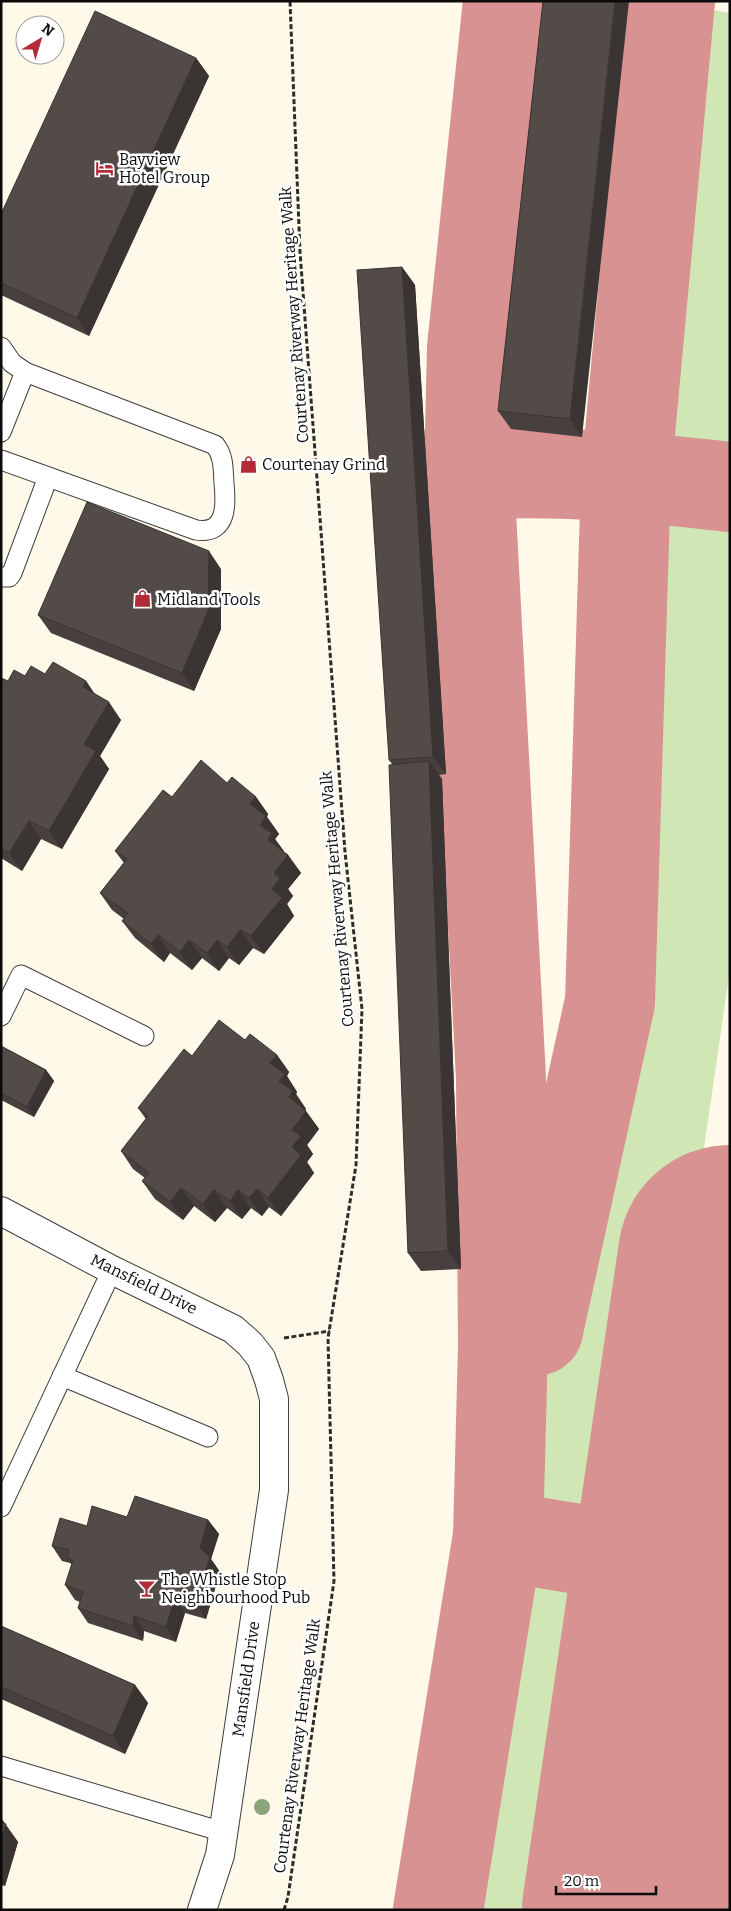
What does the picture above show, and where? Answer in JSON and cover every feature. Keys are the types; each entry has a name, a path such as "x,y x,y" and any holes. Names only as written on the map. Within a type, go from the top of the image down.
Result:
{"street":[{"name":"Mansfield Drive","path":"1,1211 112,1270 233,1329 250,1344 261,1358 274,1400 274,1490 220,1854 202,1910"}],"lane":[{"path":"1,347 12,363 25,372 215,445 222,458 226,509 217,524 203,531 1,460"},
{"path":"1,432 25,372"},
{"path":"1,577 9,577 12,573 48,477"},
{"path":"1,1016 21,975 144,1036"},
{"path":"1,1507 112,1270"},
{"path":"62,1376 208,1437"},
{"path":"1,1766 223,1832"}],"path":[{"name":"Courtenay Riverway Heritage Walk","path":"284,1910 288,1897 334,1581 330,1331 356,1165 362,1009 344,852 300,252 290,1"},
{"path":"284,1338 330,1331"}],"green space":[{"path":"708,9 730,13 730,472 656,465 645,457 638,443 678,28 691,12"},
{"path":"643,496 730,504 730,969 651,1513 633,1533 574,1530 544,1525 530,1520 517,1514 514,1487 624,996"},
{"path":"522,1546 618,1563 638,1583 638,1595 607,1761 585,1910 449,1910 500,1570 510,1552"},
{"path":"730,1549 730,1910 678,1910 728,1559"}],"building":[{"path":"543,1 615,1 570,419 498,411"},
{"name":"Bayview Hotel Group","path":"95,11 196,58 77,318 1,283 1,214"},
{"path":"402,267 433,757 389,760 357,270"},
{"name":"Midland Tools","path":"87,502 209,551 208,611 182,673 38,615"},
{"path":"53,662 86,681 83,687 109,702 84,744 96,751 49,831 29,821 9,853 1,848 1,678 8,681 14,670 25,676 31,666 45,674"},
{"path":"201,760 227,783 232,777 256,797 250,804 266,816 260,825 272,833 268,840 288,855 274,873 280,878 272,889 282,898 251,936 240,930 227,947 217,940 207,953 189,940 180,952 158,935 151,944 122,921 128,913 100,893 127,859 115,851 163,790 172,797"},
{"path":"429,761 448,1251 408,1253 389,765"},
{"path":"219,1020 245,1040 250,1034 277,1055 270,1063 285,1074 279,1081 293,1091 289,1097 306,1111 292,1130 301,1136 292,1147 301,1155 268,1198 257,1189 249,1198 238,1190 230,1201 214,1190 203,1204 181,1188 170,1202 142,1181 149,1173 121,1151 148,1116 138,1108 184,1049 192,1056"},
{"path":"1,1046 46,1070 27,1107 1,1093"},
{"name":"The Whistle Stop Neighbourhood Pub","path":"135,1496 208,1520 200,1548 210,1557 196,1604 175,1598 166,1627 134,1616 133,1626 78,1608 83,1592 65,1585 73,1560 67,1558 69,1550 52,1546 60,1518 87,1526 92,1506 127,1517"},
{"path":"1,1626 135,1685 113,1736 1,1687"},
{"path":"1,1823 6,1824 1,1839"}],"taxiway":[{"path":"438,1910 498,1536 503,1347 501,1078 469,475 472,348 508,1"},
{"path":"538,1330 610,1002 626,476 670,1"},
{"path":"469,475 534,473 599,475 730,487"},
{"path":"498,1536 685,1566"}],"runway":[{"path":"634,1910 730,1257"}],"place":[{"name":"Bayview Hotel Group","path":"105,168"},
{"name":"Courtenay Grind","path":"248,464"},
{"name":"Midland Tools","path":"143,599"},
{"name":"The Whistle Stop Neighbourhood Pub","path":"147,1588"}]}
